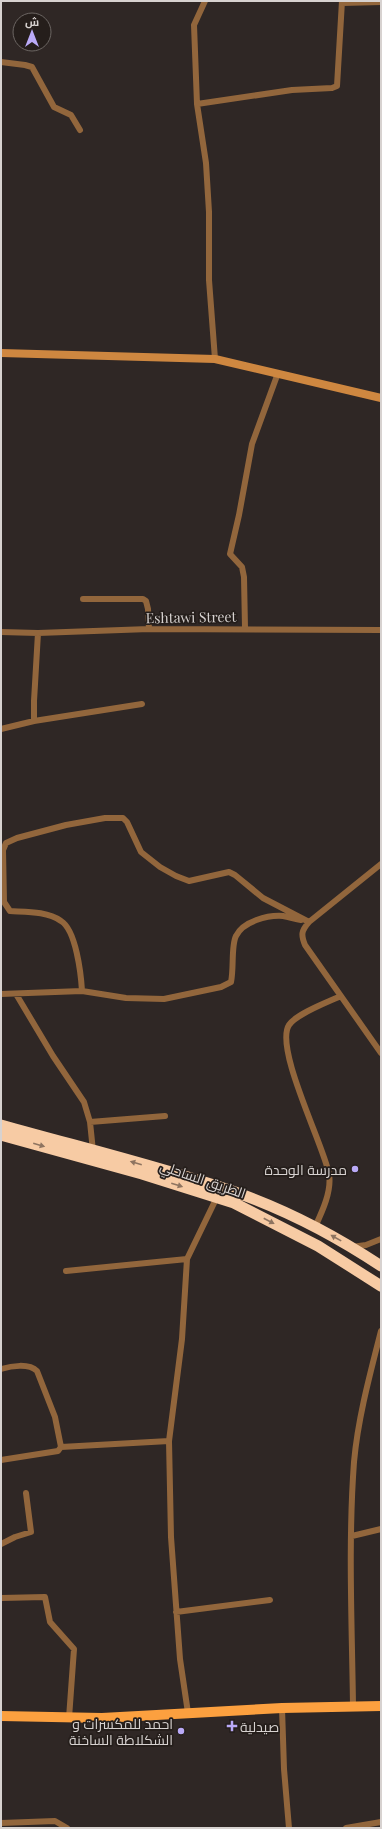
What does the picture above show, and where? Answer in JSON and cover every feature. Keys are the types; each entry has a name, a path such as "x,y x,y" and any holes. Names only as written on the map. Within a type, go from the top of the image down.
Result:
{"highway":[{"name":"الطريق الساحلي","path":"1,1125 236,1193 314,1227 351,1247 381,1266"},
{"name":"الطريق الساحلي","path":"1,1135 234,1203 318,1246 381,1286"}],"main road":[{"path":"1,1716 102,1718 282,1708 381,1706"}],"street":[{"path":"205,1 194,25 197,104 206,170 209,212 209,280 215,359"},
{"path":"197,104 292,90 332,88 337,86 342,2 381,2"},
{"path":"1,62 32,67 54,107 71,115 80,130"},
{"path":"1,353 215,359 381,398"},
{"path":"245,628 244,577 242,567 230,554 252,444 278,373"},
{"path":"84,599 143,599 146,601 148,609 149,629"},
{"name":"Eshtawi Street","path":"1,632 38,633 149,629 245,628 381,630"},
{"path":"34,721 38,633"},
{"path":"1,729 34,721 142,704"},
{"path":"82,991 79,960 68,929 62,921 52,916 31,912 10,911 4,902 3,850 6,843 17,838 66,825 105,818 123,818 127,822 141,852 160,867 176,876 189,881 229,872 235,874 264,898 308,922"},
{"path":"381,864 308,922 303,929 302,935 305,945 381,1053"},
{"path":"1,994 82,991 126,998 164,999 221,987 231,982 234,968 235,936 241,928 258,920 282,916 308,922"},
{"path":"16,994 53,1056 84,1102 90,1122 93,1151"},
{"path":"314,1227 327,1195 329,1175 294,1072 288,1051 287,1029 289,1024 296,1018 341,996"},
{"path":"90,1122 165,1116"},
{"path":"188,1713 180,1659 171,1538 170,1441 182,1339 188,1260 217,1197"},
{"path":"351,1247 381,1239"},
{"path":"66,1270 188,1260"},
{"path":"353,1706 352,1536 354,1461 363,1406 381,1331"},
{"path":"1,1369 28,1367 34,1368 37,1371 55,1417 61,1447"},
{"path":"1,1460 58,1451 61,1447 170,1441"},
{"path":"1,1544 14,1537 31,1532 26,1493"},
{"path":"352,1536 381,1529"},
{"path":"1,1598 44,1595 50,1622 74,1649 69,1718"},
{"path":"176,1612 270,1600"},
{"path":"282,1708 284,1769 290,1828"},
{"path":"1,1823 55,1820 67,1828"},
{"path":"346,1828 381,1822"}],"place":[{"name":"مدرسة الوحدة","path":"355,1169"},
{"name":"صيدلية","path":"232,1726"},
{"name":"احمد للمكسرات و الشكلاطة الساخنة","path":"181,1731"}]}
